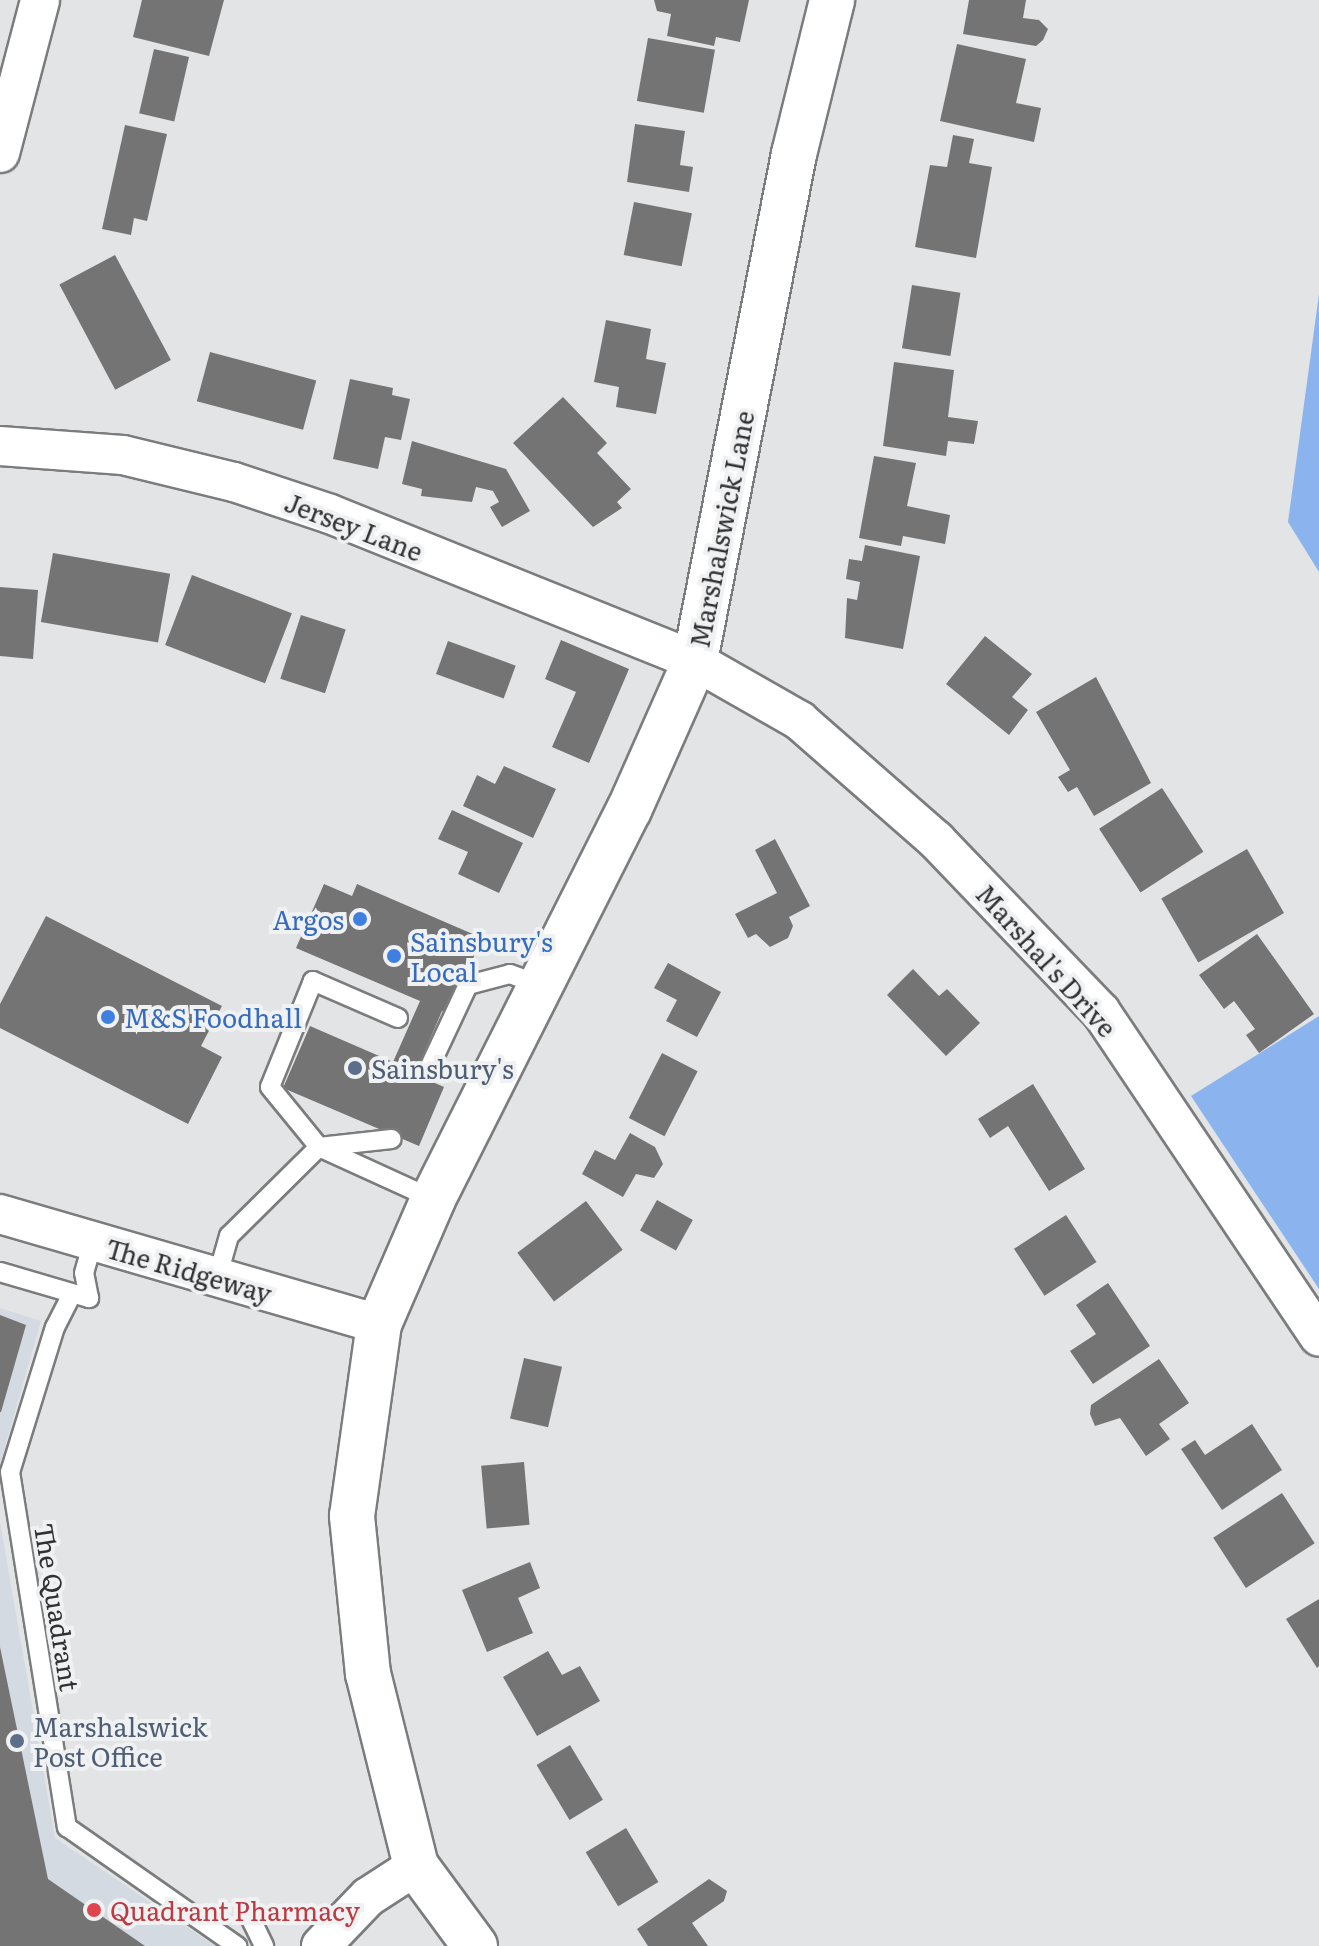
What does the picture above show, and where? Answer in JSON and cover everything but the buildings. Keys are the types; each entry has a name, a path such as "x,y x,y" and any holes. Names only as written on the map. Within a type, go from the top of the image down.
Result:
{"street":[{"path":"0,153 40,0"},
{"name":"Marshalswick Lane","path":"475,1946 416,1866 368,1674 352,1516 379,1324 433,1199 629,810 695,661 794,154 832,0"},
{"name":"Jersey Lane","path":"0,446 123,455 234,482 330,514 695,661"},
{"name":"Marshal's Drive","path":"695,661 800,721 936,840 1101,1012 1319,1336"},
{"name":"The Ridgeway","path":"0,1214 379,1324"},
{"path":"321,1946 368,1897 416,1866"}],"lane":[{"path":"430,1066 468,985 510,974 541,985"},
{"path":"398,1018 313,981 270,1087 319,1147 433,1199"},
{"path":"217,1278 229,1236 319,1147 392,1139"},
{"name":"The Quadrant","path":"93,1241 84,1273 89,1298 72,1294 55,1327 10,1472 67,1827 237,1946"},
{"path":"0,1272 72,1294"},
{"path":"248,1913 264,1946"}],"shaded area":[{"path":"1319,294 1319,572 1288,522"},
{"path":"1319,1016 1319,1289 1191,1096"},
{"path":"0,1308 41,1321 0,1464"},
{"path":"0,1522 55,1838 215,1946 0,1946"}],"place":[{"name":"Argos","path":"360,919"},
{"name":"Sainsbury's Local","path":"394,956"},
{"name":"M&S Foodhall","path":"108,1017"},
{"name":"Sainsbury's","path":"355,1068"},
{"name":"Marshalswick Post Office","path":"17,1741"},
{"name":"Quadrant Pharmacy","path":"94,1910"}]}
